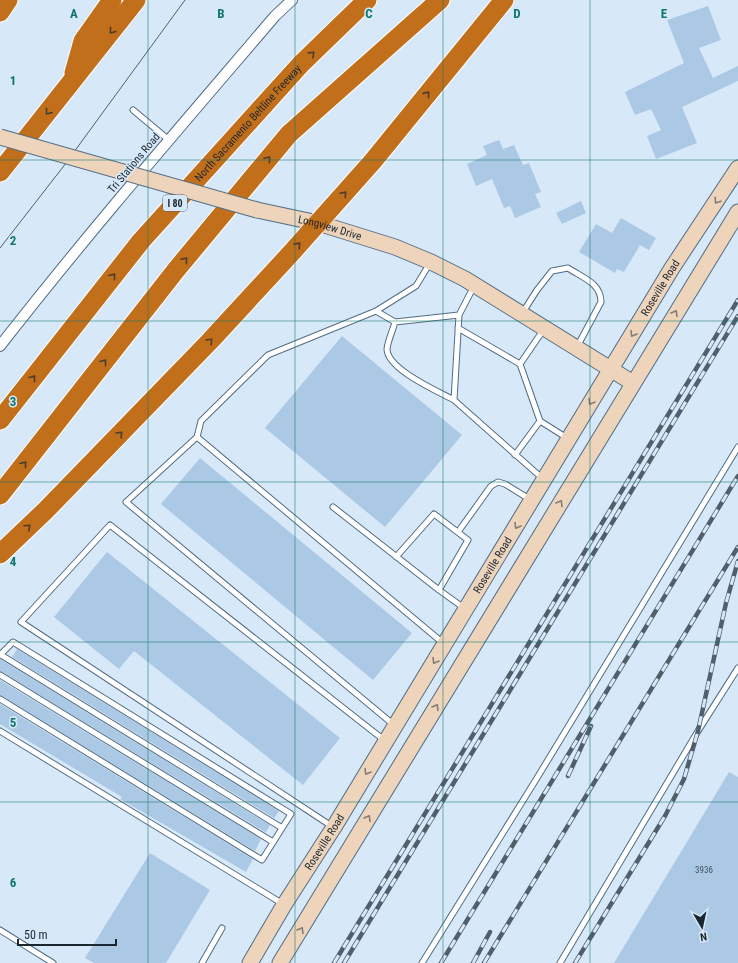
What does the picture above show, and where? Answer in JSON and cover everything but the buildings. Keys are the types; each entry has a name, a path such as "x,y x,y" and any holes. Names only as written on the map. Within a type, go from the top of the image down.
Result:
{"highway":[{"path":"0,12 8,0"},
{"path":"72,82 83,41 112,0"},
{"path":"0,172 136,0"},
{"name":"North Sacramento Beltline Freeway","path":"0,420 141,241 301,64 367,0"},
{"path":"0,495 176,270 289,134 440,0"},
{"path":"0,554 45,512 210,341 318,223 373,161 504,0"}],"main road":[{"name":"Longview Drive","path":"0,137 257,210 318,223 395,247 431,262 475,285 633,383"},
{"name":"Roseville Road","path":"250,963 284,905 386,742 672,268 738,168"},
{"path":"280,963 738,212"}],"street":[{"name":"Tri Stations Road","path":"0,346 48,285 169,140 275,16 292,0"}],"lane":[{"path":"133,110 169,140"},
{"path":"395,726 126,502 197,437 201,421 268,355 376,311 416,286 431,262"},
{"path":"521,314 536,290 552,271 568,268 596,286 601,294 601,302 576,348"},
{"path":"454,400 459,315 475,285"},
{"path":"376,311 395,322 459,315"},
{"path":"395,322 387,349 392,361 405,373 454,400 544,480"},
{"path":"458,328 520,364 540,421 569,439"},
{"path":"520,364 544,328"},
{"path":"516,454 540,421"},
{"path":"197,437 445,644"},
{"path":"422,963 537,778 738,447"},
{"path":"458,532 491,486 498,482 505,484 532,501"},
{"path":"333,508 465,609"},
{"path":"396,557 434,514 458,532 468,540 439,590"},
{"path":"334,827 21,622 110,525 386,742"},
{"path":"0,699 262,860 291,814 13,642 0,655 282,828"},
{"path":"560,963 698,731 738,668"},
{"path":"0,676 273,842"},
{"path":"0,731 284,905"},
{"path":"202,963 222,928"},
{"path":"0,930 53,963"}],"tram line":[{"path":"0,248 63,167 185,0"}],"railway":[{"path":"334,963 738,300"},
{"path":"344,963 738,316"},
{"path":"441,963 738,476"},
{"path":"484,963 738,547"},
{"path":"575,963 665,816 684,779 698,731 726,603 738,561"},
{"path":"568,776 591,726"},
{"path":"473,963 490,932"}]}
